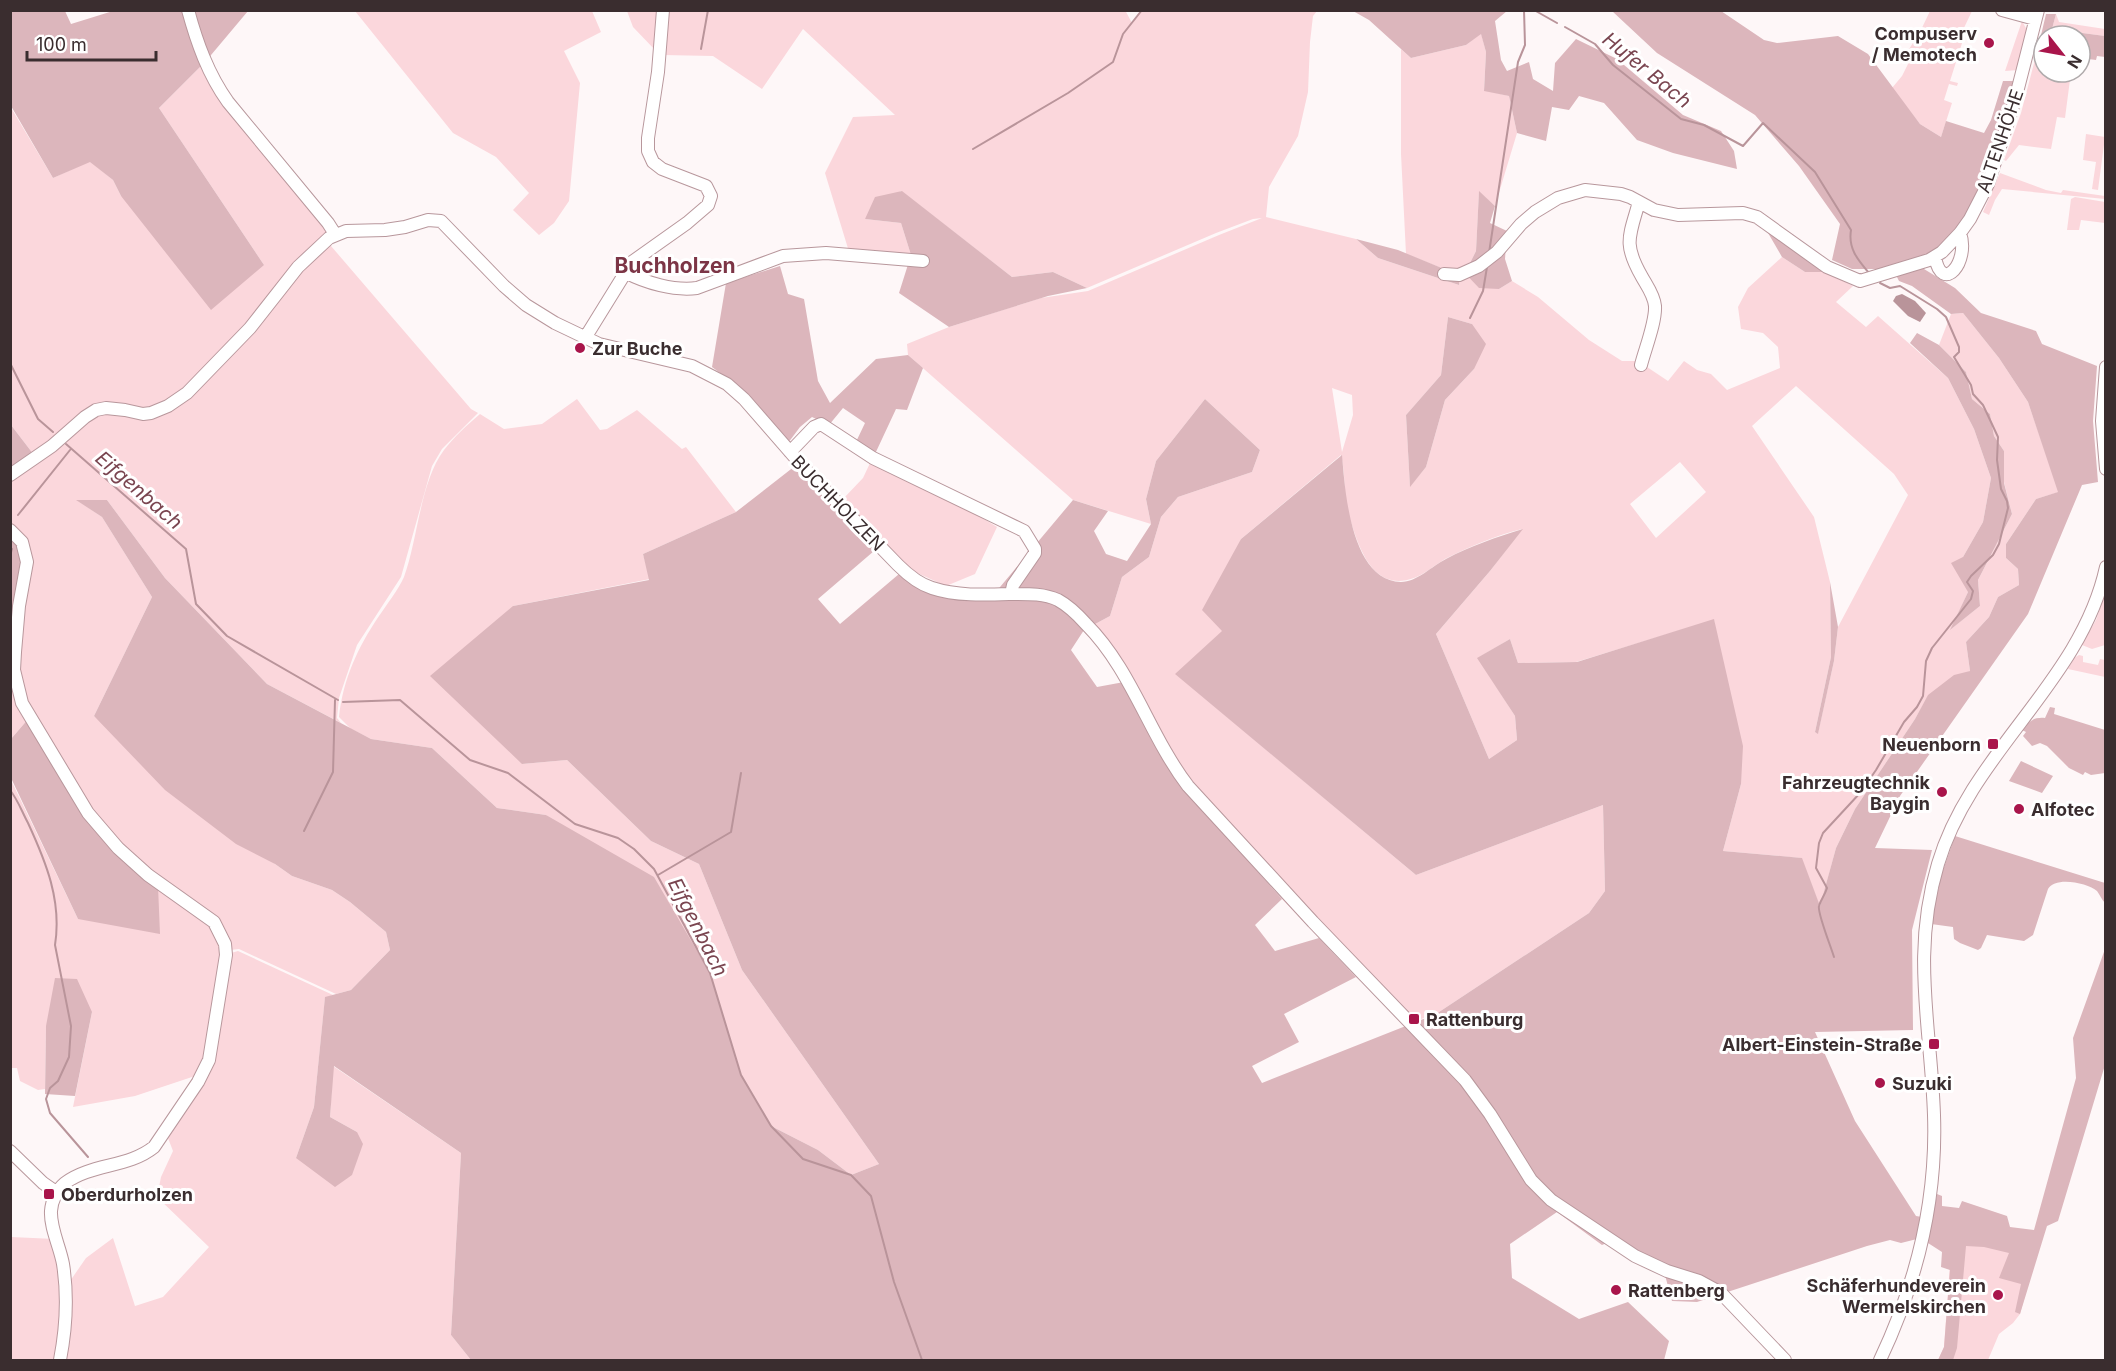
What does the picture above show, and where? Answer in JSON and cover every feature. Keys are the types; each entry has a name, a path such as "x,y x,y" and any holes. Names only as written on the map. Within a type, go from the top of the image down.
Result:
{"street":[{"path":"10,475 52,447 85,417 96,411 106,408 143,414 151,413 168,406 187,393 250,328 310,254 335,234 215,84 205,63 188,10"},
{"path":"585,338 632,262 687,223 710,202 711,196 708,188 659,168 648,151 663,10"},
{"path":"2002,10 2037,15"},
{"name":"ALTENHÖHE","path":"1444,274 1459,275 1479,266 1497,252 1521,224 1535,212 1558,198 1585,190 1621,194 1654,210 1678,215 1743,213 1757,217 1827,267 1860,281 1935,257 1960,233 1974,211 1995,165 2037,15"},
{"path":"1639,202 1630,230 1629,249 1631,258 1653,296 1655,308 1641,365"},
{"name":"BUCHHOLZEN","path":"335,234 395,229 428,220 441,221 483,266 526,305 555,323 609,347 687,364 710,373 727,384 744,399 789,452 842,508 908,574 930,588 989,595 1037,594 1055,599 1069,607 1101,640 1117,662 1173,764 1188,786 1313,922 1465,1080 1490,1114 1522,1167 1540,1190 1551,1200 1635,1256 1668,1271 1699,1281 1721,1293 1785,1360"},
{"path":"1935,257 1938,268 1942,272 1949,274 1955,271 1962,253 1963,243 1960,233"},
{"path":"626,272 651,283 689,289 698,288 783,256 826,253 923,261"},
{"path":"2106,367 2102,409 2106,469"},
{"path":"789,452 814,427 821,424 873,458 1024,531 1035,553 1013,585 1011,594"},
{"path":"10,530 22,542 27,562 15,652 15,670 22,703 88,813 118,848 148,875 214,922 225,944 226,955 209,1060 198,1082 154,1147 146,1154 127,1162 82,1173 56,1192 51,1213 66,1282 66,1311 60,1360"},
{"path":"1880,1360 1899,1318 1913,1276 1923,1238 1932,1180 1934,1117 1923,957 1926,918 1935,872 1948,836 1969,794 2082,633 2099,594 2106,567"},
{"path":"10,1150 43,1183 56,1192"}],"shaded area":[{"path":"1125,10 1132,23 1140,11 1317,11 1313,16 1310,42 1308,92 1298,136 1269,187 1266,217 1356,239 1378,258 1459,285 1461,268 1449,271 1406,254 1401,154 1401,49 1411,58 1466,45 1481,33 1486,52 1484,90 1509,96 1517,133 1495,206 1479,192 1476,251 1468,267 1499,289 1512,281 1538,297 1589,340 1622,361 1638,361 1668,381 1684,361 1697,370 1711,374 1727,390 1780,368 1778,347 1763,333 1741,329 1738,307 1748,288 1782,257 1805,272 1826,272 1853,286 1836,302 1866,327 1878,316 1948,378 1974,429 1991,478 1983,522 1963,557 1968,592 1951,629 1980,606 1978,580 2012,514 2004,482 2004,451 1994,436 1990,414 1972,399 1966,372 1939,345 1951,314 1963,313 1999,358 2028,402 2059,492 2036,499 2006,544 2006,558 2018,569 2019,585 1998,597 1989,617 1966,642 1970,671 1928,696 1855,809 1836,848 1820,907 1801,858 1723,851 1741,784 1714,620 1576,662 1518,663 1510,639 1478,658 1515,716 1517,740 1489,759 1436,634 1490,571 1522,529 1464,550 1414,578 1400,581 1388,579 1378,574 1370,565 1358,543 1348,511 1341,455 1241,539 1223,631 1176,674 1416,875 1603,805 1605,891 1589,913 1436,1014 1406,1024 1356,977 1282,899 1176,779 1106,651 1084,630 1110,616 1122,577 1149,557 1161,517 1178,497 1252,472 1260,450 1205,399 1156,461 1146,499 1151,524 1073,500 908,355 907,344 949,327 1041,298 1088,291 1262,218 1253,219 1216,233 1087,288 1053,272 1012,277 901,191 865,219 901,223 911,255 850,255 825,173 853,117 895,115 803,29 762,89 713,56 663,55 666,11","holes":["1448,317 1472,324 1474,369 1445,400 1426,467 1410,486 1406,415 1441,375","1796,386 1894,474 1908,495 1838,627 1834,661 1818,733 1815,732 1831,657 1830,582 1814,517 1752,426","1332,388 1352,395 1353,415 1342,452","1680,462 1706,492 1656,538 1630,504"]},
{"path":"10,11 65,11 71,24 113,11 248,11 206,61 159,108 264,265 211,310 121,196 113,180 90,162 53,178 11,106"},
{"path":"355,11 592,11 601,32 564,51 580,83 569,201 554,223 539,235 513,210 529,193 496,157 453,133"},
{"path":"627,11 660,11 657,52 633,27"},
{"path":"1353,11 1507,11 1495,21 1501,60 1507,71 1529,62 1533,79 1553,91 1555,63 1576,39 1617,59 1683,115 1721,131 1734,151 1737,169 1673,153 1637,140 1604,103 1579,96 1569,110 1552,107 1546,141 1517,133 1509,96 1484,91 1486,52 1481,34 1466,45 1411,58 1369,20"},
{"path":"1612,11 1721,11 1764,40 1777,43 1838,36 1868,54 1920,124 1941,137 1946,121 1984,133 1991,120 2003,81 2017,81 1985,180 1966,217 1924,269 1955,288 1981,313 2036,331 2042,344 2097,366 2093,421 2098,482 2082,485 2028,614 1900,796 1875,848 1932,850 1912,930 1913,1030 1815,1032 1855,1121 1916,1216 1922,1217 1917,1239 1901,1243 1890,1240 1867,1246 1697,1302 1672,1301 1662,1264 1616,1239 1602,1245 1557,1212 1510,1244 1512,1278 1579,1319 1628,1302 1669,1341 1664,1360 471,1360 451,1335 461,1153 334,1066 330,1117 357,1132 363,1144 352,1175 335,1187 296,1158 314,1107 325,997 351,990 390,950 386,932 332,890 292,876 275,864 236,844 165,790 94,716 152,597 102,517 76,500 107,500 165,578 267,684 371,739 432,748 497,808 546,815 654,877 710,973 741,1075 771,1126 818,1150 851,1175 879,1164 742,970 699,864 651,841 567,760 522,764 430,676 513,606 649,580 643,554 736,512 795,466 874,551 818,599 840,624 899,574 990,599 1073,500 1108,511 1094,531 1106,554 1127,561 1151,524 1146,499 1156,461 1205,399 1260,450 1252,472 1178,497 1161,517 1149,557 1122,577 1110,616 1084,630 1071,650 1097,687 1124,682 1176,779 1282,899 1255,925 1275,951 1319,938 1356,977 1284,1014 1299,1042 1252,1066 1262,1083 1436,1014 1589,913 1605,891 1603,805 1416,875 1175,674 1222,631 1202,610 1241,539 1342,455 1345,490 1354,532 1361,551 1371,567 1384,578 1401,582 1413,579 1464,550 1523,529 1436,634 1489,759 1517,740 1515,716 1477,658 1510,639 1518,663 1577,662 1714,619 1743,746 1741,784 1723,851 1802,858 1820,906 1836,848 1855,809 1915,719 1928,695 1954,675 1970,671 1966,642 1989,617 1998,597 2019,585 2018,569 2006,558 2006,544 2036,499 2058,492 2028,402 1999,358 1963,313 1951,314 1912,286 1899,281 1893,269 1852,269 1832,260 1840,224 1799,166 1755,115 1657,53"},
{"path":"1930,11 1972,11 1963,30 1956,28 1954,37 1963,40 1950,81 1958,83 1957,86 1949,84 1944,100 1952,103 1941,137 1920,124 1892,88 1908,64 1902,60"},
{"path":"2046,14 2056,14 2053,24 2044,24"},
{"path":"2056,14 2059,22 2072,24 2053,24"},
{"path":"2022,21 2027,30 2019,70 2005,71"},
{"path":"2092,27 2105,29 2105,36 2092,34"},
{"path":"2092,34 2105,36 2105,57 2097,56 2096,60 2092,60"},
{"path":"203,64 328,230 327,236 185,393 150,411 106,405 34,455 11,425 10,106 53,178 90,161 113,180 121,196 264,265 159,108"},
{"path":"2032,71 2032,84 2069,84 2065,118 2057,117 2051,149 2019,145 2006,161 2004,160 2021,113"},
{"path":"2086,134 2105,137 2098,190 2092,189 2096,162 2083,160"},
{"path":"2000,173 2046,190 2105,196 2105,199 2002,189 1989,215 1983,212"},
{"path":"902,191 1012,277 1053,272 1087,288 1048,296 949,327 899,293 911,255 901,223 865,219 875,197"},
{"path":"1479,191 1495,206 1490,223 1507,231 1505,259 1512,281 1499,289 1479,288 1461,269 1459,285 1378,258 1356,239 1398,250 1449,271 1468,267 1476,251"},
{"path":"2075,197 2105,202 2105,223 2081,220 2079,230 2067,230 2071,199"},
{"path":"1764,226 1826,272 1805,272 1782,257"},
{"path":"330,241 331,246 471,409 478,413 442,449 432,466 401,577 357,645 339,698 337,718 341,723 267,684 165,578 107,500 77,500 102,517 152,597 94,716 275,864 292,876 332,890 386,932 390,950 351,990 336,994 239,949 230,950 228,941 150,873 90,812 60,764 20,686 11,528 11,478 98,412 169,408 300,269"},
{"path":"780,266 788,294 804,299 818,381 830,403 876,359 908,355 923,368 907,410 896,409 875,454 855,444 865,423 843,408 829,425 812,417 800,427 788,443 744,391 712,367 726,283"},
{"path":"1902,294 1915,301 1926,313 1920,322 1908,316 1893,301 1896,296"},
{"path":"1448,317 1472,324 1486,344 1474,369 1445,400 1426,467 1410,487 1406,415 1441,375"},
{"path":"1917,333 1939,345 1966,372 1972,399 1990,414 1994,436 2004,451 2004,483 2012,514 1978,580 1980,606 1950,630 1968,592 1951,563 1963,557 1983,522 1991,478 1974,429 1948,378 1910,343"},
{"path":"577,399 600,430 607,429 637,410 682,449 686,447 736,512 643,554 650,579 513,606 522,764 567,760 651,841 699,864 742,970 879,1164 851,1175 818,1150 771,1126 741,1075 710,973 546,815 497,808 432,748 371,739 351,729 339,717 344,690 358,652 404,577 424,494 436,463 444,450 480,414 504,429 542,424"},
{"path":"11,425 34,455 11,474"},
{"path":"871,461 961,505 997,527 975,574 946,586 904,567 843,499 863,478"},
{"path":"10,533 24,552 16,628 11,620"},
{"path":"1830,582 1838,627 1834,661 1818,734 1815,732 1831,657"},
{"path":"2105,594 2105,645 2092,649 2082,645 2096,620"},
{"path":"11,620 16,628 13,651 29,718 11,739"},
{"path":"2079,655 2083,656 2083,662 2098,665 2100,659 2105,660 2105,677 2068,669 2074,658"},
{"path":"2050,707 2055,708 2054,714 2105,730 2105,773 2091,775 2085,772 2083,775 2069,768 2047,746 2040,743 2032,746 2023,736 2026,732 2022,730 2027,724 2035,719 2045,718"},
{"path":"29,718 86,815 158,886 160,934 78,919 11,778 11,739"},
{"path":"2021,761 2053,776 2042,793 2009,781"},
{"path":"10,778 78,919 158,886 206,921 222,945 212,1032 198,1075 135,1096 73,1107 92,1012 46,1026 45,1089 38,1090 20,1081 17,1068 11,1068"},
{"path":"1955,836 2105,883 2105,903 2097,891 2087,885 2072,882 2057,883 2048,889 2033,935 2024,941 1987,935 1978,950 1960,943 1954,939 1953,927 1931,924 1941,876"},
{"path":"2105,949 2105,1065 2058,1221 2047,1226 2020,1314 2015,1312 2021,1284 1999,1278 2009,1253 1984,1247 1966,1246 1957,1348 1953,1360 1938,1360 1944,1347 1950,1270 1941,1267 1942,1252 1928,1243 1937,1194 1942,1196 1942,1206 1959,1208 1962,1201 2007,1216 2010,1227 2034,1230 2076,1078 2073,1038"},
{"path":"238,951 333,995 325,998 314,1107 296,1158 357,1132 330,1117 333,1066 461,1153 451,1335 471,1360 63,1360 68,1284 86,1258 113,1238 135,1306 163,1297 209,1247 157,1197 161,1177 173,1151 166,1133 201,1084 231,953"},
{"path":"55,978 77,979 92,1012 75,1096 45,1094 46,1026"},
{"path":"1952,1235 2039,1244 2020,1314 1999,1334 1988,1360 1938,1360 1944,1347"},
{"path":"11,1237 55,1239 64,1284 58,1360 11,1360"}],"waterway":[{"path":"701,49 708,10"},
{"path":"973,149 1068,93 1113,62 1123,34 1142,10"},
{"path":"1489,253 1518,62 1525,45 1524,10"},
{"name":"Hufer Bach","path":"1534,10 1557,23"},
{"name":"Hufer Bach","path":"1565,27 1595,44 1613,65 1681,119 1704,125 1743,146 1763,123 1815,172 1851,230 1854,253 1869,273"},
{"path":"1470,318 1483,291 1487,267"},
{"name":"Hufer Bach","path":"1834,957 1819,910 1827,888 1816,868 1819,843 1823,833 1860,793 1904,722 1917,707 1923,696 1926,661 1932,648 1971,599 1973,591 1967,582 1993,555 1999,544 2008,508 2001,489 1997,460 1998,437 1983,405 1973,394 1971,385 1954,357 1959,352 1959,347 1946,317 1900,286 1890,288 1880,283"},
{"name":"Eifgenbach","path":"10,363 38,419 53,432"},
{"name":"Eifgenbach","path":"66,444 186,549 196,604 227,636 338,700"},
{"path":"18,515 70,450"},
{"path":"10,548 12,549 10,556"},
{"path":"304,831 333,772 335,700"},
{"name":"Eifgenbach","path":"343,702 400,700 470,760 508,773 575,824 618,838 634,849 654,869 710,973 741,1075 771,1126 803,1159 851,1175 871,1196 894,1282 922,1360"},
{"path":"658,875 731,832 741,773"},
{"path":"10,790 35,838 51,882 56,913 55,945 71,1026 69,1057 58,1081 50,1088 46,1099 50,1113 88,1157"}],"place":[{"name":"Compuserv / Memotech","path":"1989,43"},
{"name":"Zur Buche","path":"580,348"},
{"name":"Neuenborn","path":"1993,744"},
{"name":"Fahrzeugtechnik Baygin","path":"1942,792"},
{"name":"Alfotec","path":"2019,809"},
{"name":"Rattenburg","path":"1414,1019"},
{"name":"Albert-Einstein-Straße","path":"1934,1044"},
{"name":"Suzuki","path":"1880,1083"},
{"name":"Oberdurholzen","path":"49,1194"},
{"name":"Rattenberg","path":"1616,1290"},
{"name":"Schäferhundeverein Wermelskirchen","path":"1998,1295"}],"district":[{"name":"Buchholzen","path":"675,265"}]}
